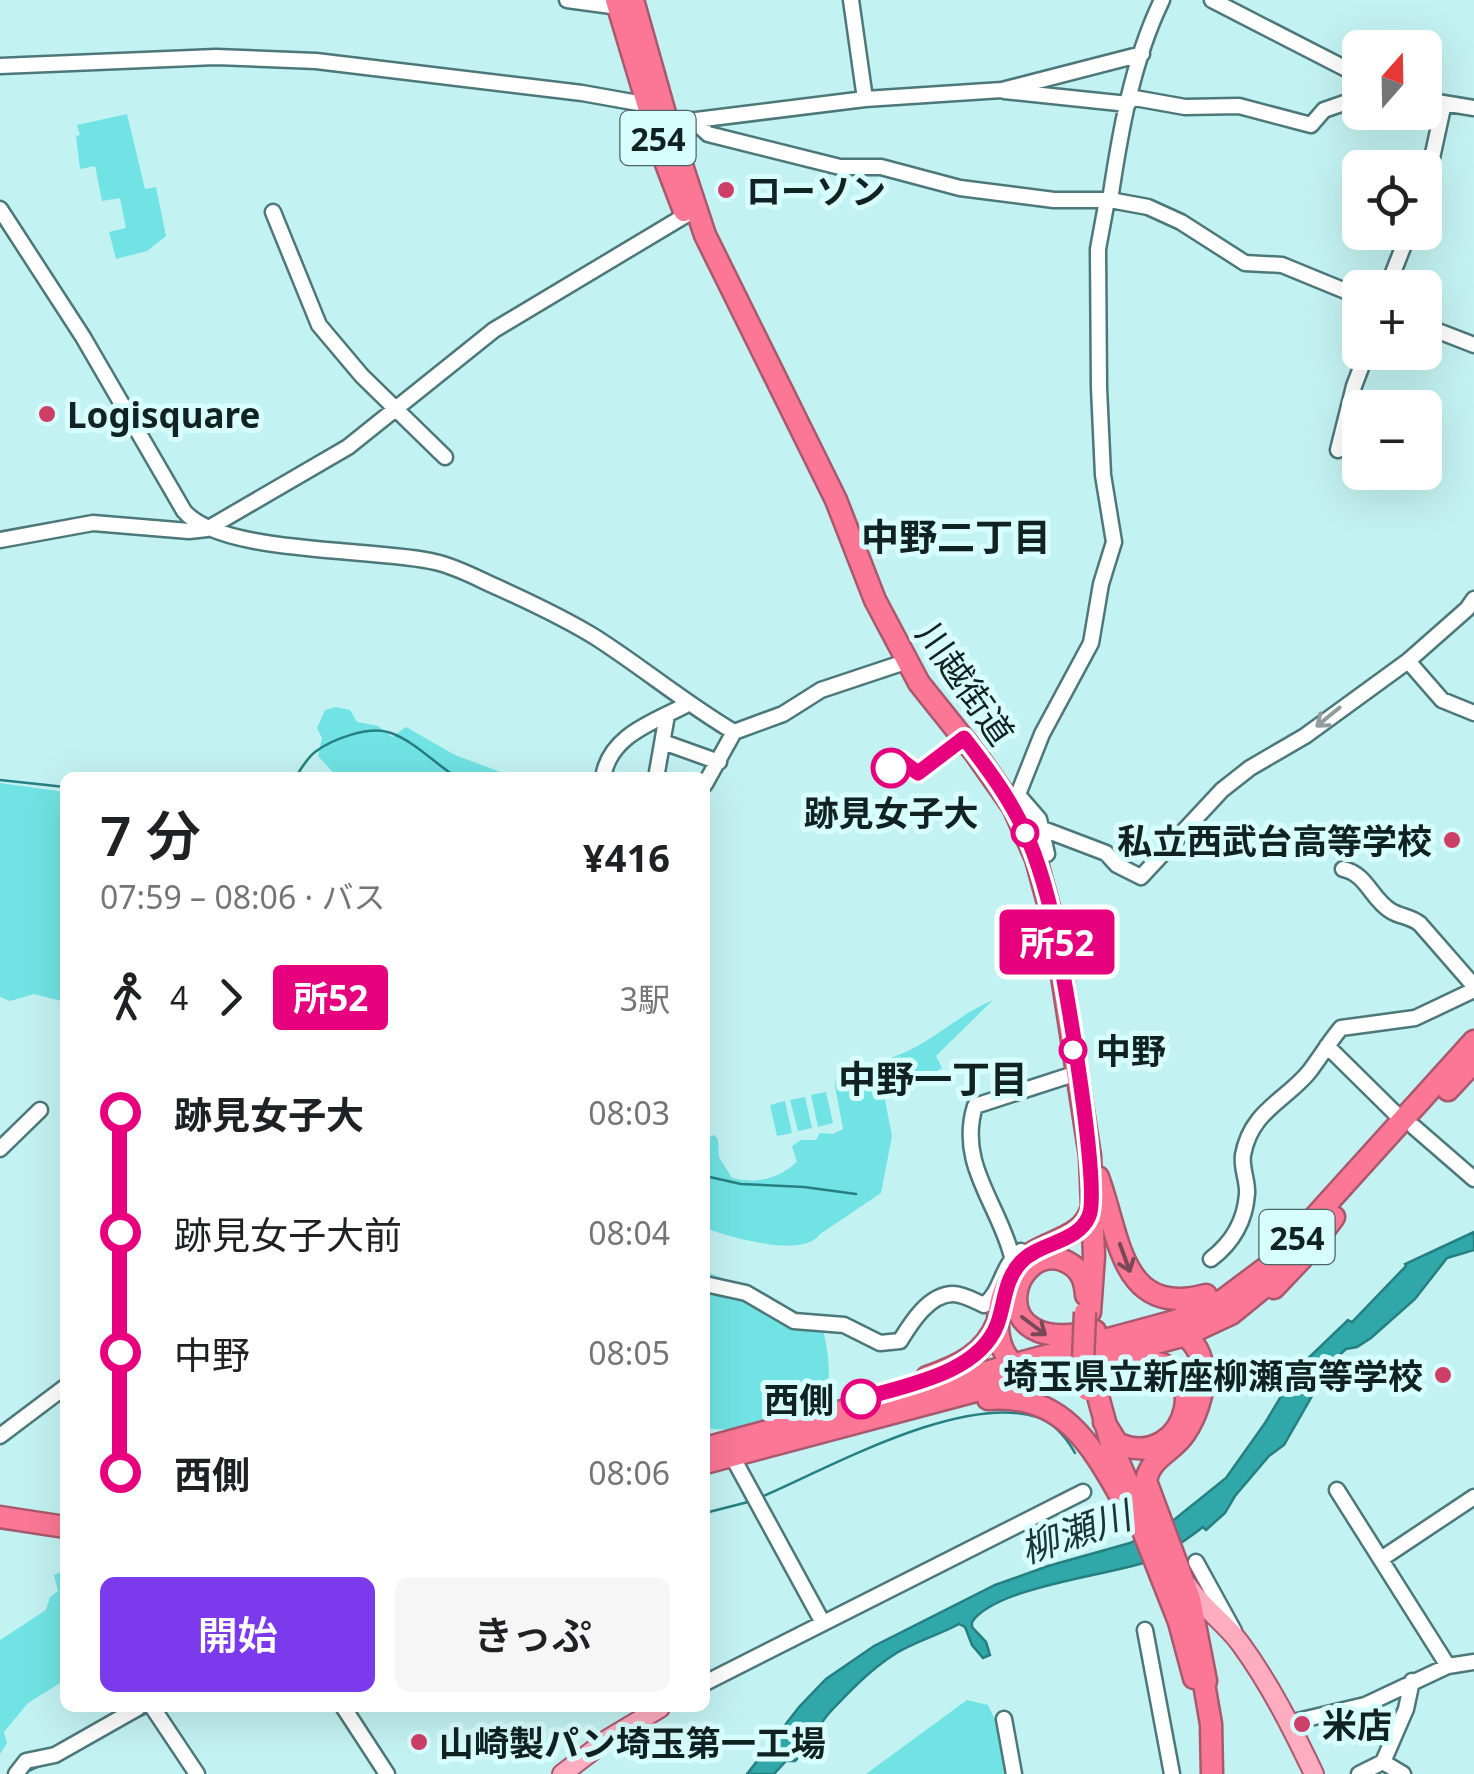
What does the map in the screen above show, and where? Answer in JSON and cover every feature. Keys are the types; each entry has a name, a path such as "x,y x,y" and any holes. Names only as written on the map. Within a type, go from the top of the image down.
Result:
{"highway":[{"name":"川越街道","path":"626,4 686,216 704,252 719,267"},
{"name":"川越街道","path":"657,113 719,267 836,500 875,600 905,662 1039,834 1092,1161 1099,1234 1090,1312"},
{"name":"254","path":"1204,1372 1209,1353 1224,1330 1289,1274 1474,1041"},
{"name":"254","path":"1066,1352 1175,1321 1213,1306 1254,1280 1474,1062"},
{"name":"川越街道","path":"1092,1161 1091,1389 1103,1434 1121,1473"},
{"path":"1092,1161 1122,1254 1135,1280 1168,1299 1206,1295"},
{"path":"783,1428 961,1364 983,1348 1019,1264 1078,1230 1090,1215 1093,1203"},
{"name":"254","path":"1107,1359 1215,1324 1258,1294 1334,1217"},
{"path":"1090,1312 1085,1284 1076,1268 1066,1262 1043,1260 1030,1266 1016,1290 1019,1314 1026,1324 1048,1336 1118,1326 1177,1310 1233,1281 1302,1233"},
{"path":"998,1320 1001,1348 1014,1366 1035,1372 1107,1359"},
{"path":"710,1447 1066,1352 1168,1329 1186,1335 1200,1350 1204,1372 1199,1404 1188,1430 1153,1463 1134,1498"},
{"path":"710,1462 1107,1359"},
{"path":"851,1425 976,1400 1131,1362 1164,1364 1186,1390 1184,1418 1176,1430 1154,1446 1135,1448 1117,1443"},
{"name":"川越街道","path":"1091,1389 1121,1473"},
{"path":"1091,1389 1100,1440 1134,1498"},
{"path":"976,1400 1030,1401 1062,1416 1134,1498"},
{"path":"1104,1422 1117,1443 1134,1498"},
{"name":"254","path":"1121,1473 1173,1574 1206,1681 1212,1774"},
{"path":"0,1504 60,1513"},
{"path":"0,1517 60,1526"},
{"name":"254","path":"1173,1574 1200,1720 1202,1774"}],"main road":[{"path":"1173,1574 1236,1638 1290,1722 1314,1774"},
{"path":"562,1774 608,1738 653,1712"}],"street":[{"path":"568,0 626,4"},
{"path":"850,0 865,99"},
{"path":"1016,802 1042,734 1091,644 1114,542 1103,476 1098,249 1128,101 1162,0"},
{"path":"1212,0 1342,69"},
{"path":"1002,90 1142,54"},
{"path":"0,66 216,57 316,60 492,84 540,86 638,104 680,122 865,99 1002,90 1185,107 1238,106 1311,125 1324,110 1342,104"},
{"path":"1434,150 1444,103 1474,108"},
{"path":"693,120 708,134 840,166 881,167 960,188 1054,200 1108,200 1162,213 1245,263 1282,265 1342,290"},
{"path":"0,209 83,337 192,520 235,536 356,555 435,562 460,570 565,619 734,732"},
{"path":"273,212 318,325 362,376 446,457"},
{"path":"0,540 93,523 189,532 207,528 348,446 494,330 686,216"},
{"path":"1442,333 1474,345"},
{"path":"1338,450 1361,370"},
{"path":"1039,834 1106,853 1116,865 1140,876 1222,790 1408,661 1474,599"},
{"path":"1408,661 1442,700 1474,713"},
{"path":"710,776 734,732 783,714 821,690 905,662"},
{"path":"605,772 612,748 688,704"},
{"path":"657,772 667,715"},
{"path":"663,742 719,762"},
{"path":"1039,834 1048,854"},
{"path":"1211,1259 1232,1241 1242,1214 1248,1192 1244,1156 1252,1132 1270,1106 1307,1074 1341,1028 1414,1018 1474,988 1420,924 1410,916 1391,911 1355,872 1343,869"},
{"path":"1326,1046 1474,1179"},
{"path":"1012,1257 1005,1228 974,1166 970,1131 974,1106 1076,1073"},
{"path":"0,1149 40,1110"},
{"path":"710,1285 746,1292 794,1321 844,1326 880,1343 892,1343 900,1341 920,1312 948,1294 984,1305 993,1298 1012,1257 1063,1229"},
{"path":"0,1436 60,1391"},
{"path":"732,1456 824,1623"},
{"path":"1337,1490 1448,1666"},
{"path":"710,1680 1083,1492"},
{"path":"1382,1559 1474,1497"},
{"path":"1024,1524 1064,1512"},
{"path":"1145,1630 1172,1774"},
{"path":"1290,1722 1365,1705 1448,1666 1474,1662"},
{"path":"1359,1774 1383,1762 1406,1709 1412,1681"},
{"path":"16,1774 26,1761 55,1754 131,1712"},
{"path":"156,1712 197,1774"},
{"path":"347,1712 387,1774"},
{"path":"1004,1718 1014,1774"},
{"path":"1383,1762 1403,1774"}],"shaded area":[{"path":"127,114 145,189 156,187 166,236 147,251 116,259 109,232 126,228 120,198 102,201 95,166 80,169 76,136 80,135 77,125"},
{"path":"325,710 350,710 357,722 378,726 392,737 406,727 455,755 501,772 332,772 318,756 322,738 317,728"},
{"path":"0,783 60,791 60,1001 34,994 10,1001 0,997"},
{"path":"993,1000 936,1056 942,1068 883,1090 892,1136 881,1193 811,1241 798,1245 766,1244 710,1230 710,1137 718,1139 719,1157 732,1178 759,1180 782,1173 797,1162 792,1146 801,1140 816,1140 820,1133 833,1134 843,1129 835,1086 837,1072 905,1052"},
{"path":"826,1092 833,1123 818,1127 811,1095"},
{"path":"805,1097 812,1128 798,1131 790,1100"},
{"path":"785,1101 792,1133 777,1136 770,1105"},
{"path":"1474,1232 1474,1250 1447,1258 1415,1299 1371,1338 1346,1349 1331,1363 1284,1445 1269,1456 1225,1513 1206,1530 1203,1527 1143,1563 1025,1592 984,1610 972,1622 990,1655 983,1658 965,1627 959,1624 902,1650 869,1673 838,1703 795,1761 786,1761 774,1774 747,1774 826,1679 874,1646 995,1585 1130,1543 1170,1523 1226,1478 1298,1368 1348,1320 1352,1322 1405,1264"},
{"path":"710,1273 749,1289 782,1311 821,1320 829,1374 827,1391 808,1409 772,1422 710,1428"},
{"path":"60,1572 60,1683 28,1703 4,1732 7,1743 0,1754 0,1640 46,1610 50,1597 58,1591 54,1575"},
{"path":"967,1700 988,1705 998,1726 1009,1774 866,1774"}],"waterway":[{"path":"299,772 322,747 373,731 400,737 450,772"},
{"path":"0,780 60,786"},
{"path":"710,1177 741,1184 856,1194"},
{"path":"759,1498 896,1437 971,1415 1006,1412 1037,1417 1059,1431 1075,1453"},
{"path":"710,1512 752,1501"},
{"path":"127,1722 147,1713"},
{"path":"26,1773 72,1753"}],"bus line":[{"name":"所52","path":"861,1399 940,1373 974,1356 994,1331 1004,1292 1019,1264 1078,1230 1090,1215 1093,1203 1090,1156 1054,924 1029,840 999,786 964,738 918,773 902,761 891,768"}],"place":[{"name":"ローソン","path":"726,190"},
{"name":"Logisquare","path":"47,414"},
{"name":"跡見女子大","path":"891,768"},
{"name":"私立西武台高等学校","path":"1452,840"},
{"name":"中野","path":"1073,1050"},
{"name":"埼玉県立新座柳瀬高等学校","path":"1443,1375"},
{"name":"西側","path":"861,1399"},
{"name":"米店","path":"1302,1724"},
{"name":"山崎製パン埼玉第一工場","path":"419,1742"}],"district":[{"name":"中野二丁目","path":"956,536"},
{"name":"中野一丁目","path":"933,1078"}],"water label":[{"name":"柳瀬川","path":"1075,1531"}]}
